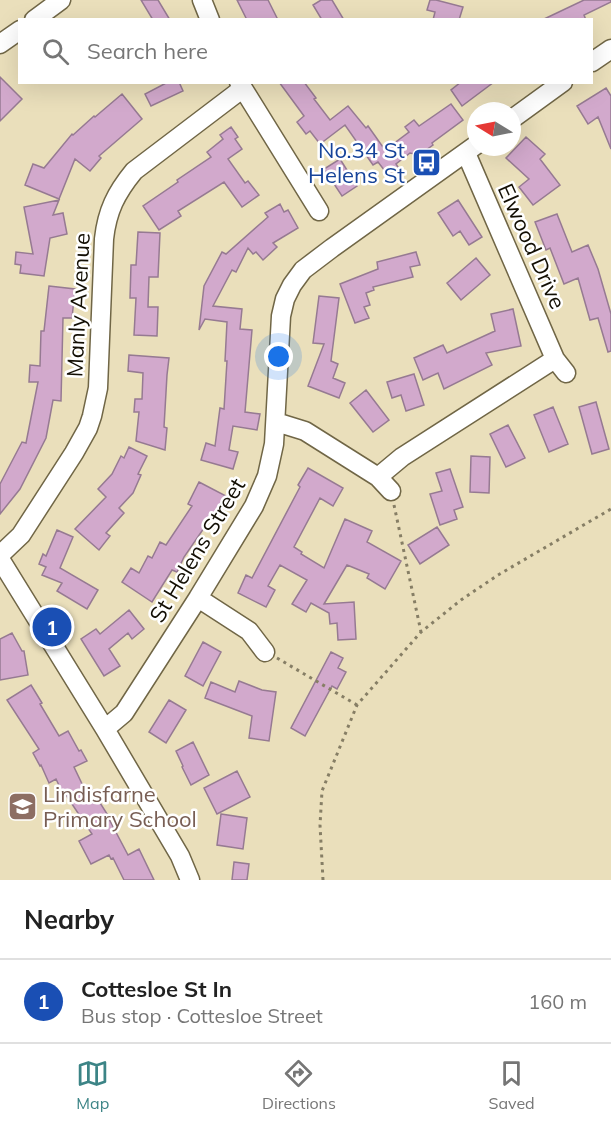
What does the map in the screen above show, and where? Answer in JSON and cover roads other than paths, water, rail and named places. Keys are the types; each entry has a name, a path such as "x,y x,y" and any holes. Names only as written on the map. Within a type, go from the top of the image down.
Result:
{"street":[{"path":"37,18 61,0"},
{"path":"202,0 209,18"},
{"path":"0,44 18,31"},
{"path":"593,61 611,49"},
{"path":"521,112 560,84"},
{"path":"241,86 319,211"},
{"name":"Manly Avenue","path":"0,557 21,535 75,453 92,416 98,388 104,239 108,217 115,198 134,171 241,86"},
{"name":"St Helens Street","path":"105,729 124,713 198,598 261,492 274,444 281,316 285,299 292,285 303,270 467,152"},
{"name":"Elwood Drive","path":"378,477 402,457 561,366 474,156"},
{"path":"276,422 305,431 378,477 391,492"},
{"path":"0,557 180,856 190,880"},
{"path":"198,598 249,631 265,651"}],"place":[{"name":"No.34 St Helens St","path":"426,163"},
{"name":"Cottesloe St In","path":"52,627"},
{"name":"Lindisfarne Primary School","path":"22,807"}]}
